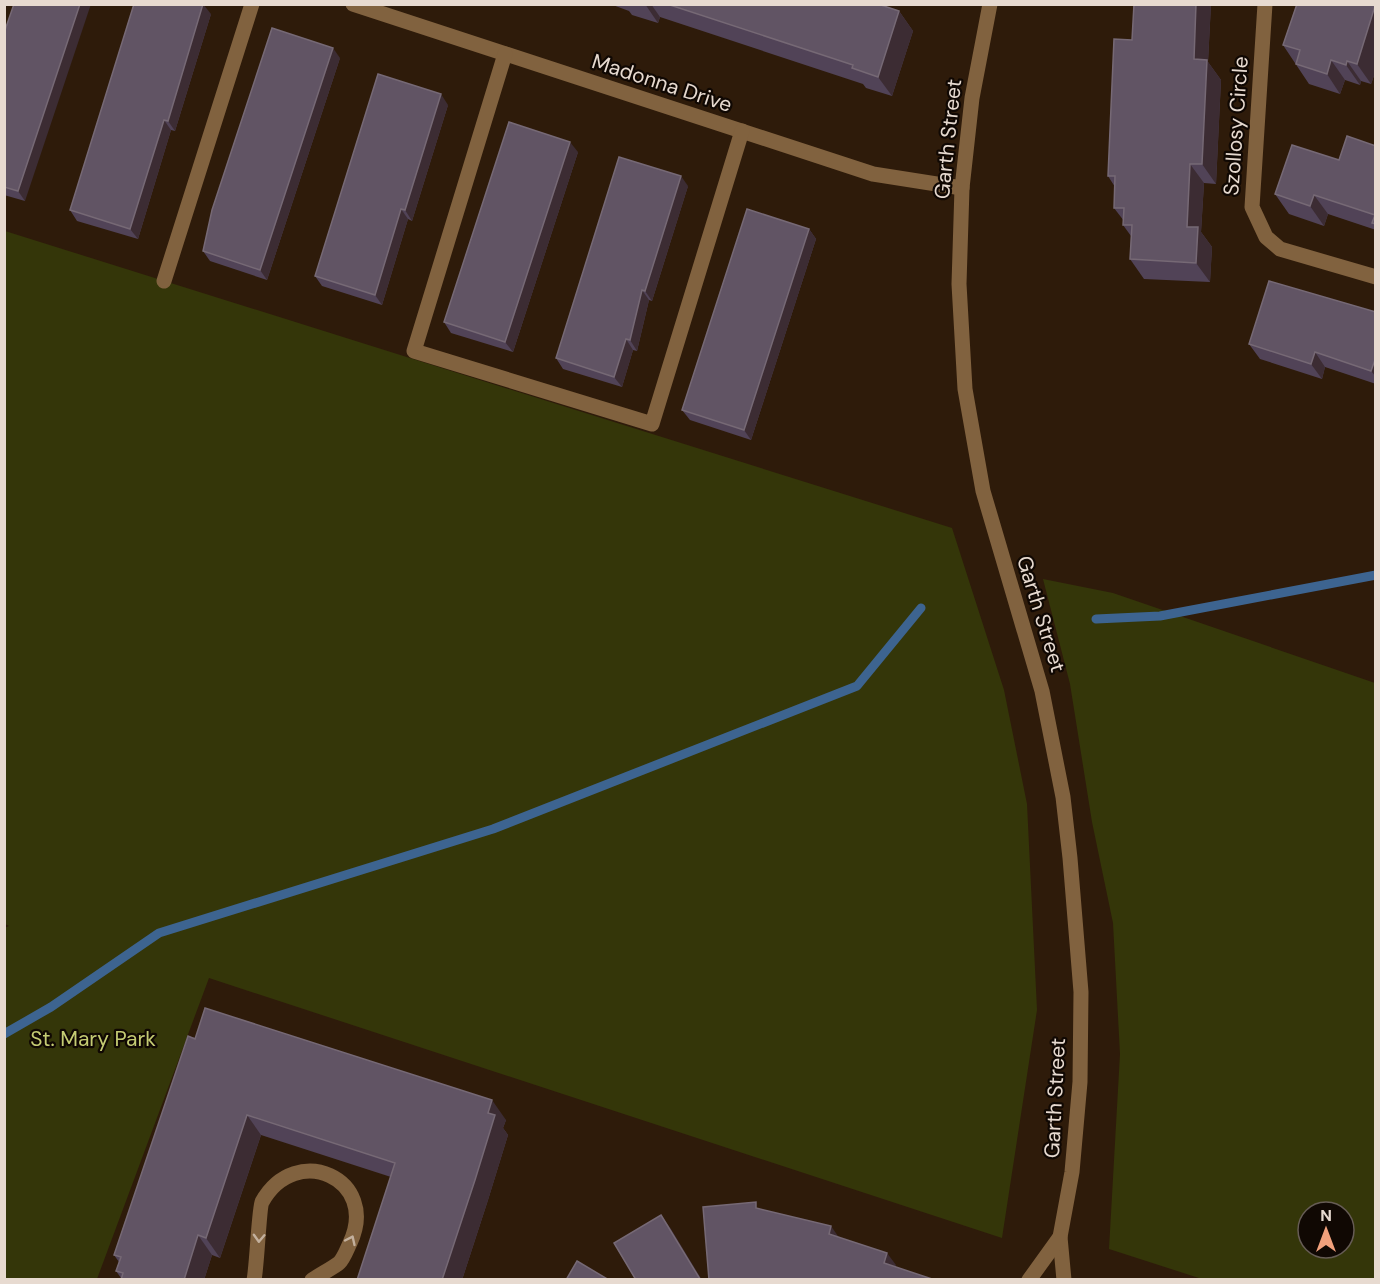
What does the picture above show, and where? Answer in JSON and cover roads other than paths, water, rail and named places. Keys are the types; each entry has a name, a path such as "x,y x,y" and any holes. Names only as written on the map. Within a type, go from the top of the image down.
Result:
{"street":[{"path":"164,281 252,4"},
{"name":"Madonna Drive","path":"353,4 873,174 962,188"},
{"name":"Garth Street","path":"990,4 972,98 962,188 959,284 965,390 983,491 1042,690 1063,797 1075,904 1081,992 1080,1082 1072,1172 1060,1237 1064,1280"},
{"name":"Szollosy Circle","path":"1265,4 1252,207 1266,237 1280,249 1376,277"},
{"path":"505,54 414,351 652,424 742,131"},
{"path":"254,1280 259,1253 261,1204 277,1182 295,1173 313,1170 339,1179 353,1196 357,1229 341,1262 312,1280"},
{"name":"Garth Street","path":"1029,1280 1060,1237"}],"waterway":[{"path":"1096,619 1160,616 1376,575"},
{"path":"4,1034 51,1007 159,933 493,829 857,686 921,608"}],"park label":[{"name":"St. Mary Park","path":"93,1039"}]}
